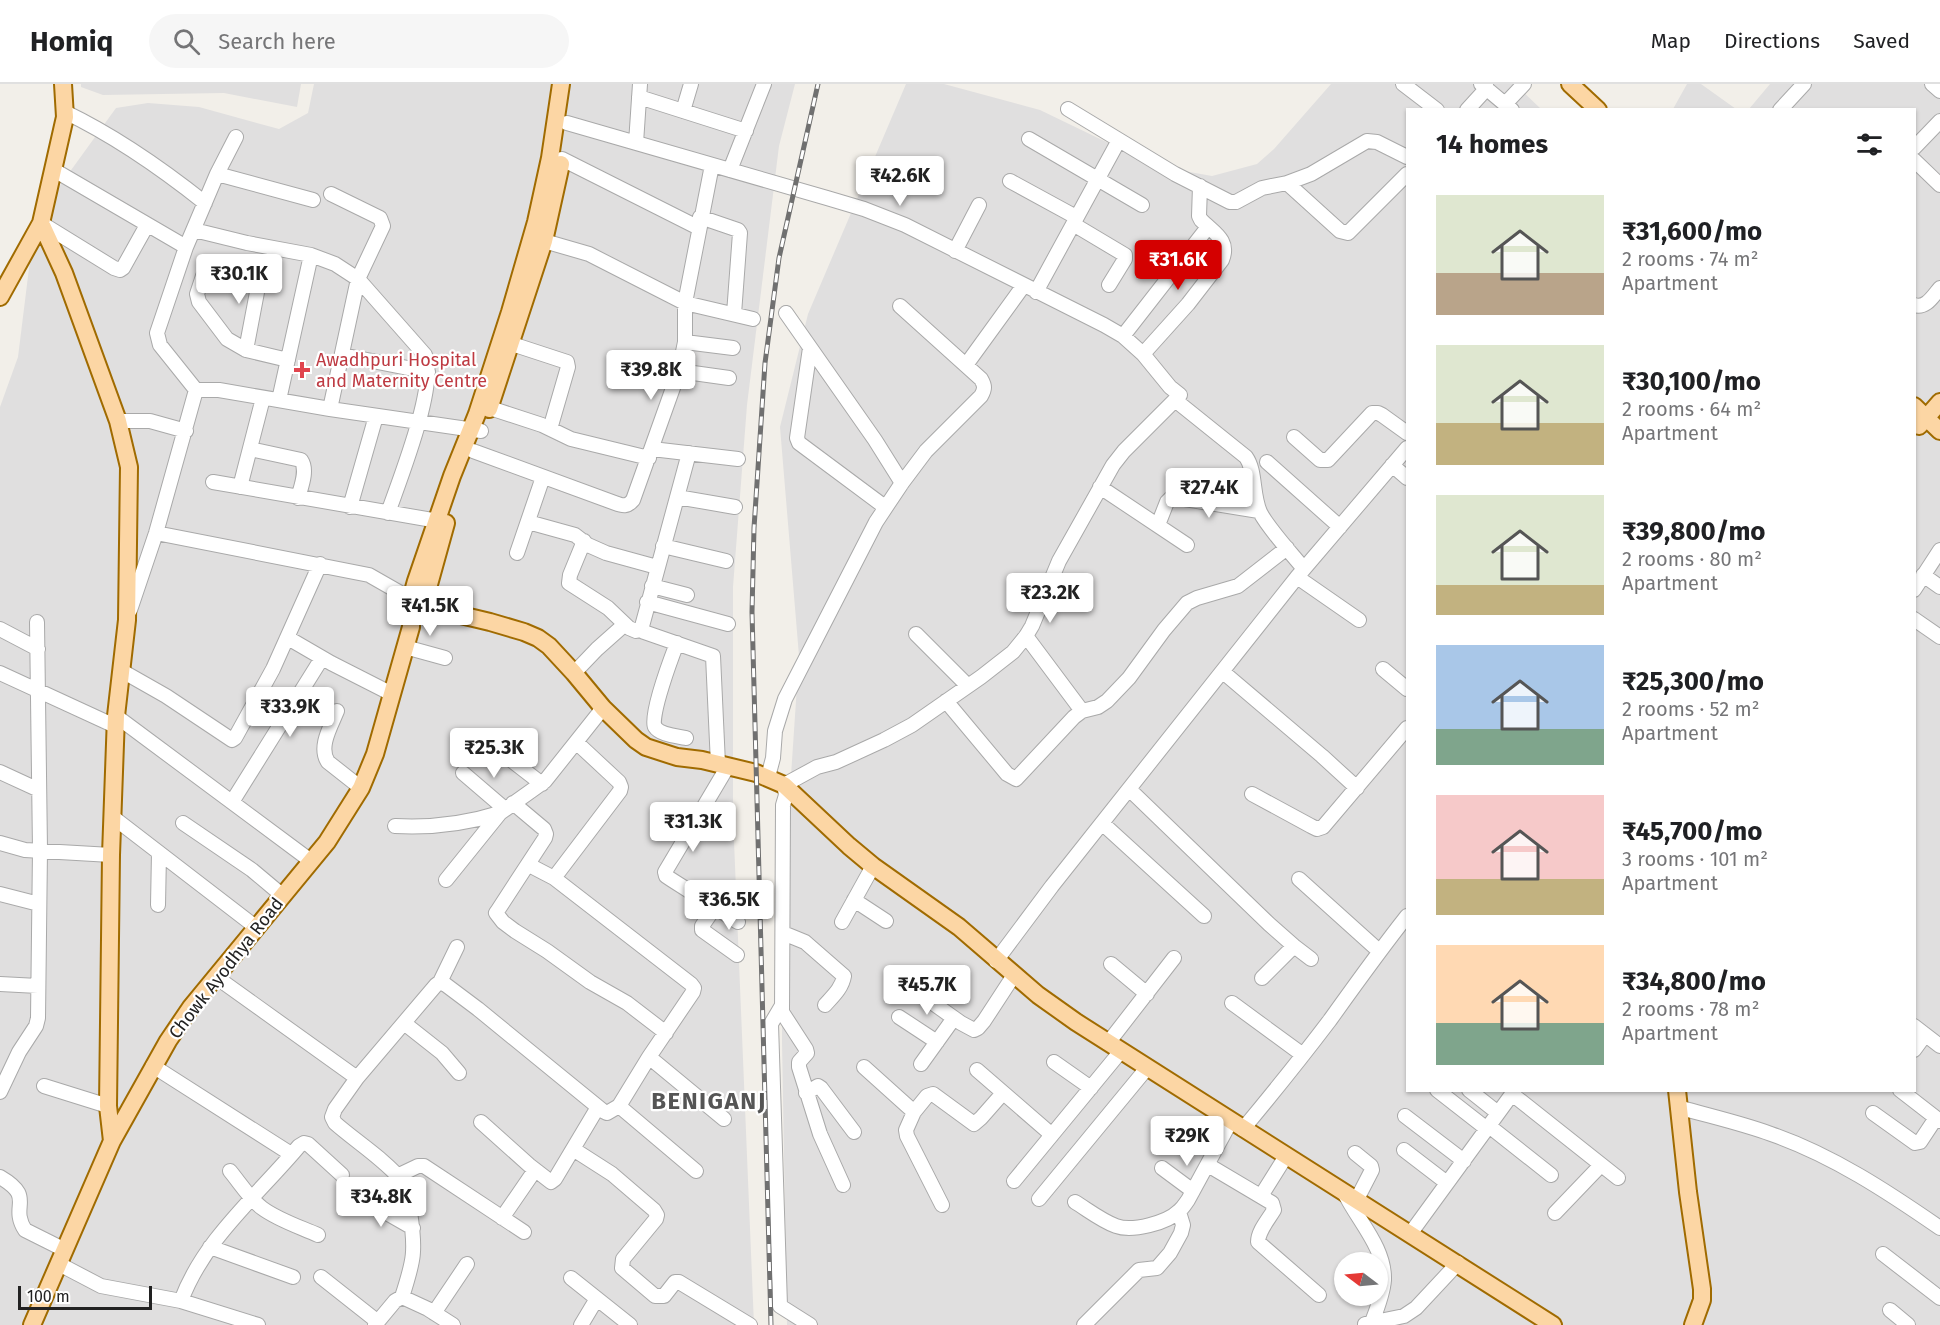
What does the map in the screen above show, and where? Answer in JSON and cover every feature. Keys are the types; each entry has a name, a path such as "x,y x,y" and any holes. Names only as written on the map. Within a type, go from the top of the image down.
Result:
{"main road":[{"path":"0,297 41,223 65,112 63,84"},
{"path":"441,522 476,430 536,222 550,158 561,84"},
{"path":"441,522 473,451 476,430 490,408 544,241 562,159 571,84"},
{"path":"1558,84 1583,108"},
{"path":"1570,84 1596,108"},
{"path":"41,223 64,273 118,421 129,467 127,620 116,721 111,855 108,1106 112,1141"},
{"path":"1929,424 1940,402"},
{"name":"Chowk Ayodhya Road","path":"32,1325 112,1141 153,1066 186,1016 216,977 311,861 342,819 361,788 375,754 441,522"},
{"path":"417,602 524,632 549,646 603,708 646,747 677,757 723,765 768,777 784,784 873,866 959,927 996,961 1047,1002 1553,1325"},
{"path":"1678,1099 1702,1289 1702,1300 1693,1325"}],"street":[{"path":"683,111 691,84"},
{"path":"730,170 764,84"},
{"path":"1403,84 1434,108"},
{"path":"1468,108 1484,86 1509,106 1524,84"},
{"path":"1782,108 1804,84"},
{"path":"1792,108 1812,84"},
{"path":"636,143 640,91 683,111 746,131"},
{"path":"1068,109 1230,202 1236,202 1262,188 1287,183 1311,174 1367,141 1377,142 1406,156"},
{"path":"65,112 165,171 205,203"},
{"path":"1916,146 1940,121"},
{"path":"567,123 864,209 905,225 1123,336 1143,354 1170,387 1180,395 1113,465 1059,561 1026,636 1013,652 912,725 884,740 836,762 817,767 784,784 786,795 783,805 781,1007 784,1019 806,1049 807,1053 799,1062 806,1093 820,1134 843,1185"},
{"path":"196,390 159,345 157,333 186,247 236,136"},
{"path":"1029,139 1142,205"},
{"path":"966,365 1030,289 1075,221 1119,140"},
{"path":"562,159 699,223 738,230 740,233 734,314"},
{"path":"1916,162 1940,185"},
{"path":"473,451 624,506 630,504 679,370 686,342 685,303 712,165"},
{"path":"54,170 186,247"},
{"path":"217,174 313,200"},
{"path":"1287,183 1340,231 1348,233 1406,175"},
{"path":"1010,181 1125,255 1125,259 1109,285"},
{"path":"1143,354 1222,260 1224,246 1222,240 1199,216 1200,186"},
{"path":"330,409 358,279 382,231 380,218 331,194"},
{"path":"955,251 979,205"},
{"path":"41,223 117,270 123,268 147,225"},
{"path":"1123,336 1208,227"},
{"path":"194,230 311,255 335,264 358,279 425,355 428,361 428,372 419,422 388,513"},
{"path":"544,241 589,254 685,303 753,319"},
{"path":"279,400 311,255"},
{"path":"246,350 258,287 208,275 203,276 197,294 199,302 227,339 246,350 288,360"},
{"path":"1916,305 1926,304 1940,288"},
{"path":"768,777 775,731 785,699 885,507 926,452 981,396 985,386 981,379 900,306"},
{"path":"786,313 875,440 902,483"},
{"path":"513,338 567,362 568,367 550,429"},
{"path":"686,342 733,348"},
{"path":"810,348 797,438 799,443 885,507"},
{"path":"342,355 428,372"},
{"path":"679,370 729,378"},
{"path":"196,390 219,390 476,430"},
{"path":"127,620 156,533 196,390"},
{"path":"240,488 263,398"},
{"path":"1175,400 1246,456 1250,463 1259,510 1287,548 1300,573 1359,621"},
{"path":"490,408 550,429 571,439 650,453 689,453 738,459"},
{"path":"1294,437 1324,461 1328,460 1372,413 1378,412 1406,432"},
{"path":"350,507 376,416"},
{"path":"118,421 150,422 186,431"},
{"path":"250,449 301,460 305,470 298,498"},
{"path":"996,961 1300,573 1406,449"},
{"path":"641,630 689,453"},
{"path":"1267,462 1340,527"},
{"path":"1392,465 1406,477"},
{"path":"517,553 543,477"},
{"path":"213,482 441,522"},
{"path":"1100,487 1187,545"},
{"path":"677,496 735,507"},
{"path":"1158,525 1167,502 1172,497 1259,510"},
{"path":"528,522 574,535 588,545 606,553 657,567"},
{"path":"156,533 369,575 417,602"},
{"path":"584,542 570,575 569,583 608,608 624,625 713,656 723,765 665,872 666,876 738,922"},
{"path":"663,546 726,561"},
{"path":"946,702 1006,774 1016,779 1074,717 1082,711 1098,707 1107,701 1129,678 1183,607 1197,598 1238,586 1287,548"},
{"path":"1916,587 1940,550"},
{"path":"122,671 166,696 232,740 263,689 320,564"},
{"path":"1923,575 1940,587"},
{"path":"652,586 687,595"},
{"path":"647,602 728,624"},
{"path":"1916,620 1940,637"},
{"path":"0,1092 19,1052 39,1018 38,622"},
{"path":"574,673 624,625"},
{"path":"0,629 38,649"},
{"path":"916,634 968,686"},
{"path":"1026,636 1082,711"},
{"path":"288,638 322,658 393,688"},
{"path":"677,643 653,723 660,731 686,738"},
{"path":"405,647 446,658"},
{"path":"232,802 322,658"},
{"path":"1383,669 1406,689"},
{"path":"1223,672 1323,756 1357,788"},
{"path":"0,673 38,691 116,721 232,802 311,861"},
{"path":"395,826 421,827 471,821 506,808 542,784 603,708"},
{"path":"337,711 324,747 324,757 361,788"},
{"path":"1252,794 1317,829 1323,827 1406,729"},
{"path":"554,878 621,787 619,782 576,742"},
{"path":"494,746 542,784"},
{"path":"0,772 39,790"},
{"path":"463,772 506,808 544,829 546,834 529,865 496,913 498,917 515,931 666,1032"},
{"path":"1129,789 1294,946 1311,959"},
{"path":"446,880 506,808"},
{"path":"114,818 257,928"},
{"path":"183,823 252,870 283,896"},
{"path":"1102,823 1204,916"},
{"path":"0,843 25,850 111,855"},
{"path":"158,906 159,853"},
{"path":"440,982 478,1009 598,1107 607,1113 618,1106 694,988 554,878 529,865"},
{"path":"842,922 873,866"},
{"path":"1299,879 1379,951"},
{"path":"0,894 39,904"},
{"path":"854,900 886,921"},
{"path":"715,907 702,926 702,930 737,955"},
{"path":"1076,1202 1113,1225 1126,1229 1158,1223 1179,1212 1208,1165 1237,1125 1303,1055 1406,917"},
{"path":"783,933 805,942 844,976 837,992 825,1005"},
{"path":"1262,978 1294,946"},
{"path":"321,1277 377,1323 395,1301 402,1297 412,1267 414,1252 413,1228 406,1191 397,1176 335,1123 332,1117 334,1109 357,1078 440,982 457,947"},
{"path":"1014,1181 1091,1088 1147,993 1174,958"},
{"path":"1111,964 1147,993"},
{"path":"916,991 969,1028 978,1028 1014,975"},
{"path":"216,977 357,1078"},
{"path":"0,984 38,986"},
{"path":"1232,1003 1303,1055"},
{"path":"781,1007 771,1024 780,1306 810,1325"},
{"path":"899,1017 937,1042"},
{"path":"921,1064 954,1018"},
{"path":"404,1023 442,1053 459,1073"},
{"path":"1916,1027 1935,1039"},
{"path":"1916,1049 1935,1039"},
{"path":"649,1057 724,1119"},
{"path":"1054,1062 1091,1088"},
{"path":"153,1066 291,1154"},
{"path":"864,1067 914,1112"},
{"path":"1039,1199 1148,1068"},
{"path":"977,1071 1052,1135"},
{"path":"44,1086 108,1106"},
{"path":"806,1093 814,1087 821,1088 854,1132"},
{"path":"1440,1092 1551,1175"},
{"path":"1472,1092 1498,1113"},
{"path":"1410,1234 1514,1092 1618,1178"},
{"path":"1873,1113 1915,1143 1920,1142 1938,1119 1903,1092"},
{"path":"942,1205 906,1130 914,1112 927,1096 933,1094 974,1124 1003,1093"},
{"path":"1678,1099 1800,1146 1881,1189 1940,1228"},
{"path":"618,1106 696,1171"},
{"path":"481,1122 551,1182 598,1107"},
{"path":"1405,1116 1464,1161"},
{"path":"181,1302 195,1268 210,1247 299,1146 303,1143 308,1144 342,1175"},
{"path":"573,1149 612,1173 657,1215 623,1259 622,1268 655,1296 664,1296 675,1282 679,1282 750,1325"},
{"path":"1404,1150 1447,1183"},
{"path":"1355,1153 1371,1166 1372,1170 1351,1198 1380,1256 1384,1280 1382,1292 1368,1323"},
{"path":"1261,1196 1286,1156"},
{"path":"1208,1165 1272,1203 1274,1210 1257,1239 1258,1242 1319,1295"},
{"path":"1555,1212 1601,1165"},
{"path":"397,1176 418,1166 424,1166 524,1232"},
{"path":"1162,1168 1193,1191"},
{"path":"502,1218 535,1170"},
{"path":"230,1171 263,1209 318,1235"},
{"path":"0,1178 17,1189 20,1196 21,1224 25,1230 101,1286 181,1302 258,1325"},
{"path":"364,1200 413,1228"},
{"path":"1084,1325 1139,1270 1152,1270 1162,1263 1181,1233 1179,1212"},
{"path":"210,1247 293,1277"},
{"path":"1883,1254 1937,1290"},
{"path":"1368,1323 1404,1316 1416,1308 1458,1263"},
{"path":"434,1313 467,1264"},
{"path":"571,1278 630,1325"},
{"path":"402,1297 453,1325"},
{"path":"581,1325 597,1300"},
{"path":"1890,1310 1908,1325"}],"shaded area":[{"path":"81,84 301,84 297,107 224,93 103,95 81,87"},
{"path":"314,84 795,84 779,146 747,405 733,587 733,817 754,1325 0,1325 0,407 18,357 35,220 116,108 148,103 199,107 279,129 308,113"},
{"path":"906,84 944,84 1040,110 1156,166 1212,176 1257,164 1274,149 1331,84 1515,84 1540,108 1406,108 1406,1092 1916,1092 1916,108 1750,108 1770,84 1940,84 1940,1325 787,1325 782,933 799,656 780,427 808,314"},
{"path":"1687,84 1701,84 1735,108 1674,108"}],"railway":[{"path":"771,1325 752,612 754,528 765,363 779,258 818,84"}],"place":[{"name":"Awadhpuri Hospital and Maternity Centre","path":"302,370"}],"district":[{"name":"BENIGANJ","path":"709,1101"}]}
